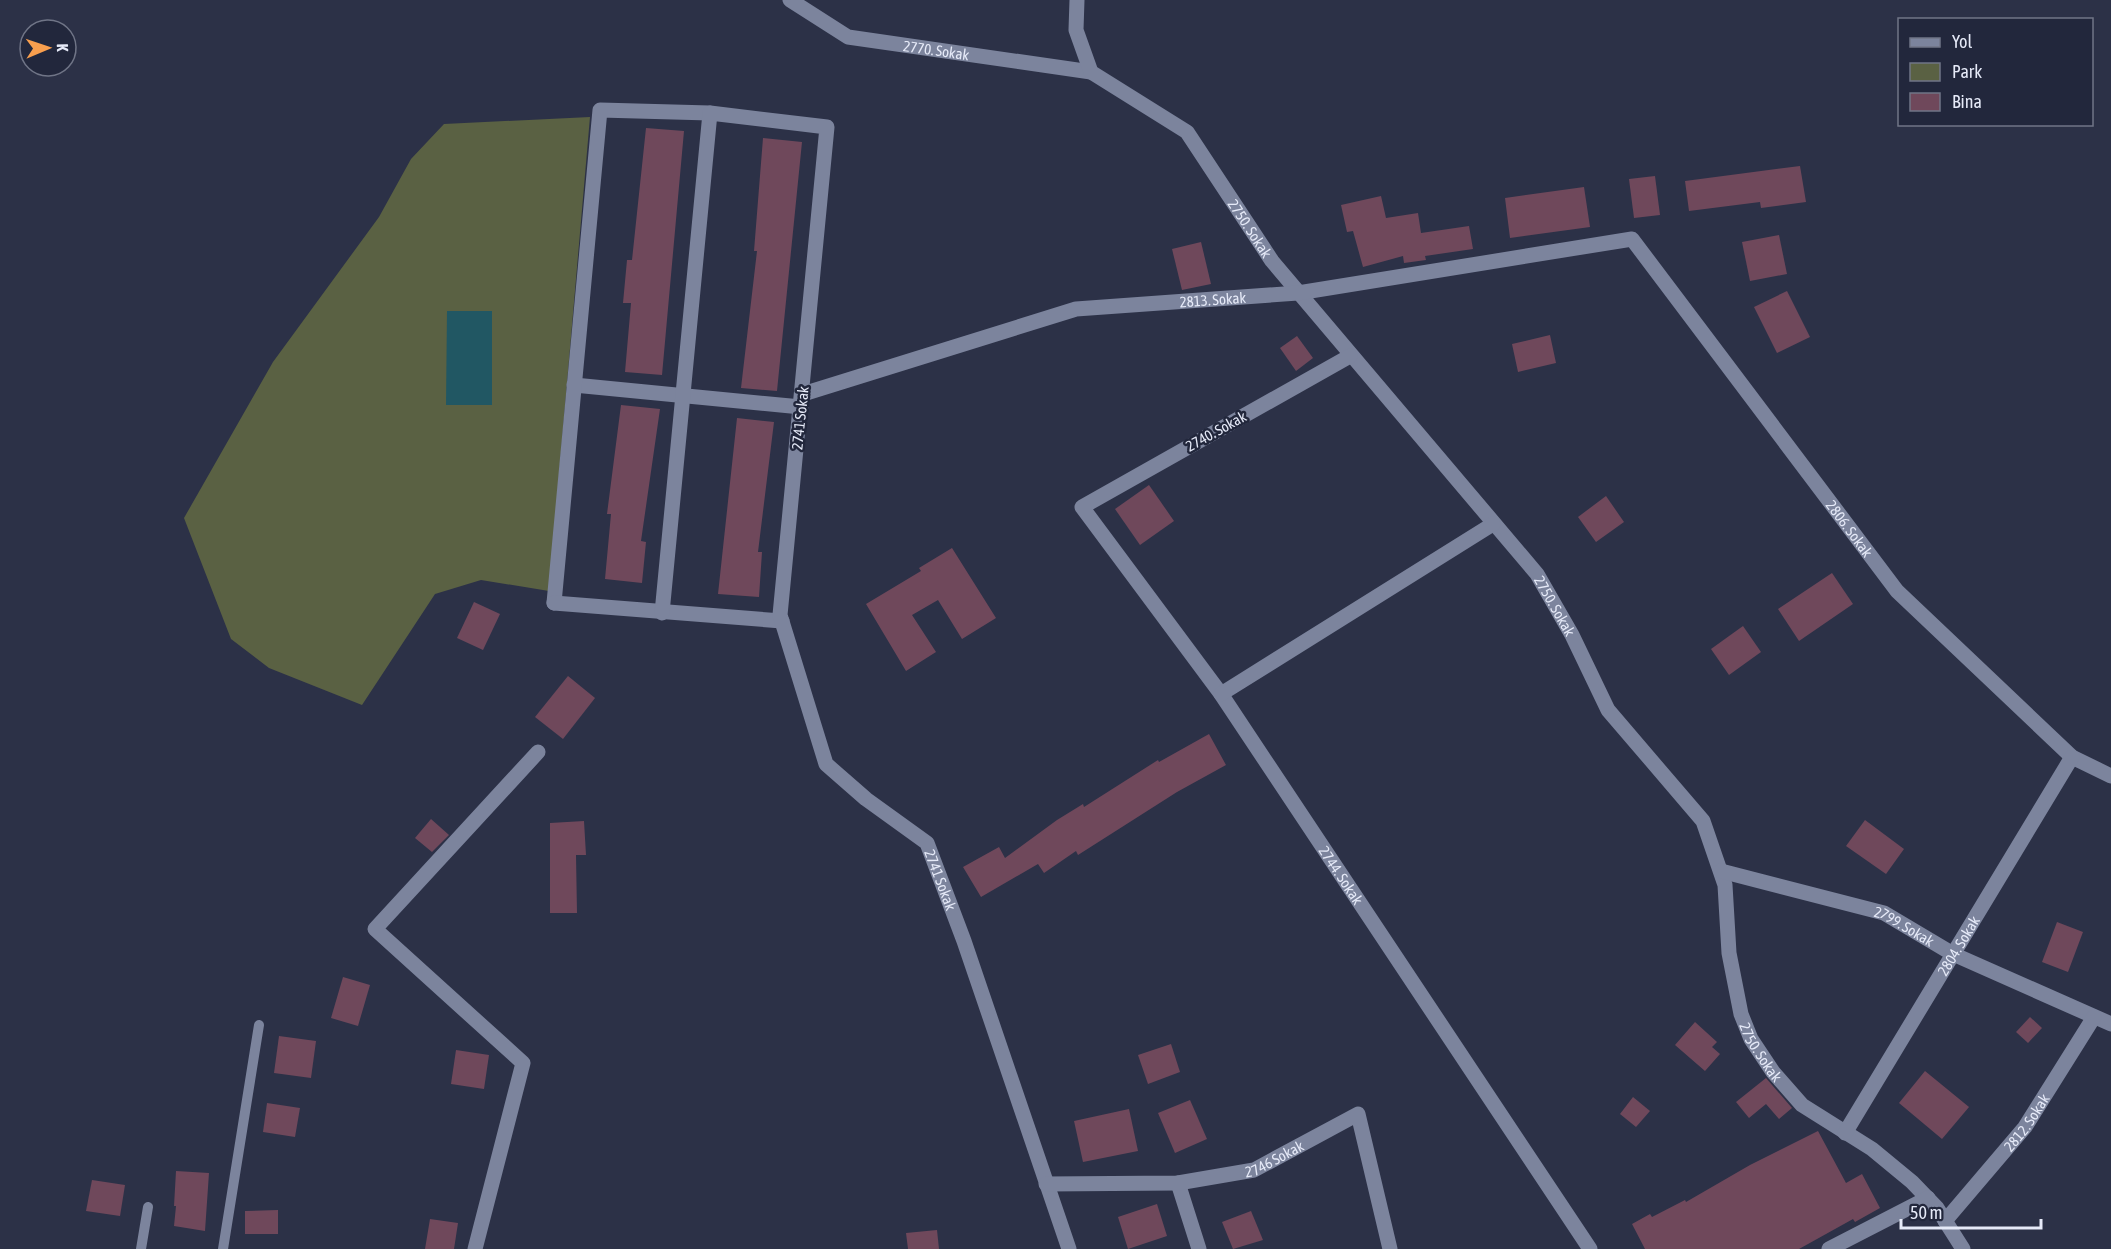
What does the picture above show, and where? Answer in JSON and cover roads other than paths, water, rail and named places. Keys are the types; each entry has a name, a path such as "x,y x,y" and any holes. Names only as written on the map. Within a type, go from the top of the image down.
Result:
{"street":[{"name":"2770. Sokak","path":"790,0 848,37 1091,72"},
{"path":"1077,0 1076,30 1091,72"},
{"name":"2750. Sokak","path":"1091,72 1187,132 1272,261 1536,574 1572,635 1608,710 1703,821 1725,885 1729,953 1741,1014 1751,1039 1773,1072 1802,1105 1872,1149 1928,1198 1963,1249"},
{"path":"662,613 710,113 600,110 554,603 662,613 782,621"},
{"name":"2741 Sokak","path":"710,113 827,127 780,615 826,764 866,799 927,843 995,1031 1069,1249"},
{"name":"2813. Sokak","path":"802,401 1076,309 1298,293 1632,239"},
{"name":"2806. Sokak","path":"1632,239 1897,591 2072,757 2111,776"},
{"name":"2740. Sokak","path":"1082,507 1350,356"},
{"path":"574,385 682,395 802,401"},
{"name":"2744. Sokak","path":"1082,507 1221,694 1590,1249"},
{"path":"1221,694 1493,524"},
{"path":"475,1249 523,1063 375,929 538,752"},
{"name":"2804. Sokak","path":"1845,1133 2072,757"},
{"name":"2799. Sokak","path":"1721,871 1884,913 1953,954 2111,1024"},
{"name":"2812. Sokak","path":"1945,1221 2025,1127 2094,1017"},
{"name":"2746 Sokak","path":"1046,1184 1178,1183 1254,1170 1358,1114 1390,1249"},
{"path":"1178,1183 1199,1249"},
{"path":"1829,1249 1928,1198"}],"lane":[{"path":"223,1249 259,1025"},
{"path":"141,1249 148,1207"}]}
